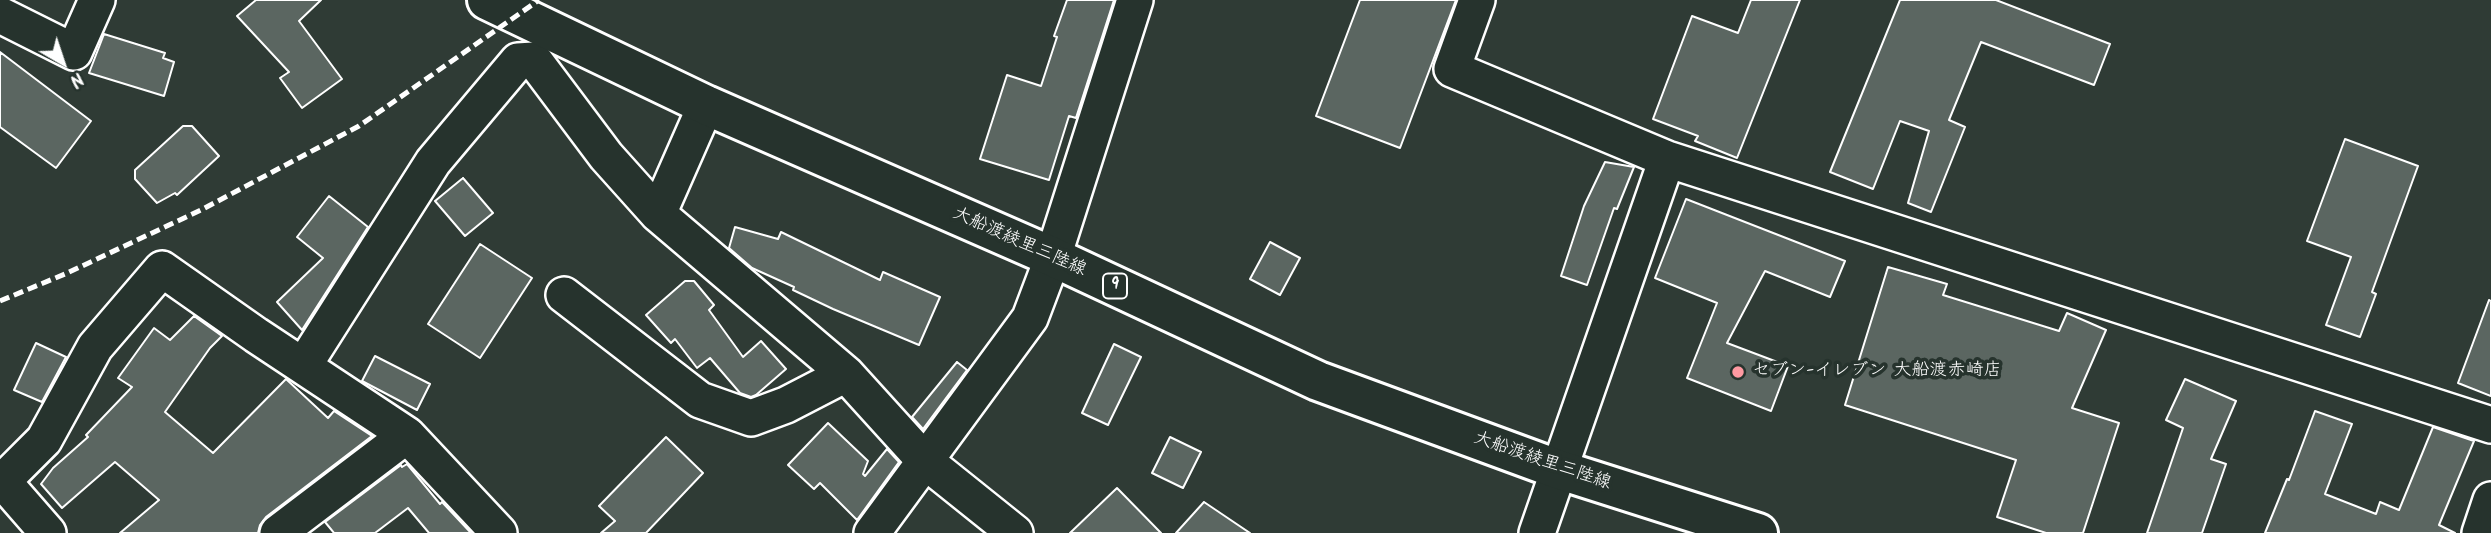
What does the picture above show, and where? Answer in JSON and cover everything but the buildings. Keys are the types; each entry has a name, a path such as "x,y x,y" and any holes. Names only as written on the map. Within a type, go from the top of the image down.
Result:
{"main road":[{"name":"大船渡綾里三陸線","path":"488,0 706,105 1053,257 1318,381 1557,469 1758,533"}],"street":[{"path":"0,15 74,52 97,0"},
{"path":"872,533 1030,318 1053,257 1135,0"},
{"path":"1477,0 1452,69 1667,159 2491,425"},
{"path":"304,365 433,162 518,61 534,60 606,156 659,214 846,374 924,460 1015,533"},
{"path":"659,214 706,105"},
{"path":"1536,533 1667,159"},
{"path":"48,533 1,480 44,440 95,347 162,269 407,435 490,530"},
{"path":"564,295 701,400 751,418 786,405 846,374"},
{"path":"278,533 407,435"},
{"path":"2480,533 2491,500"}],"railway":[{"path":"0,301 65,274 201,210 359,126 539,0"}],"place":[{"name":"セブン-イレブン 大船渡赤崎店","path":"1738,372"}]}
